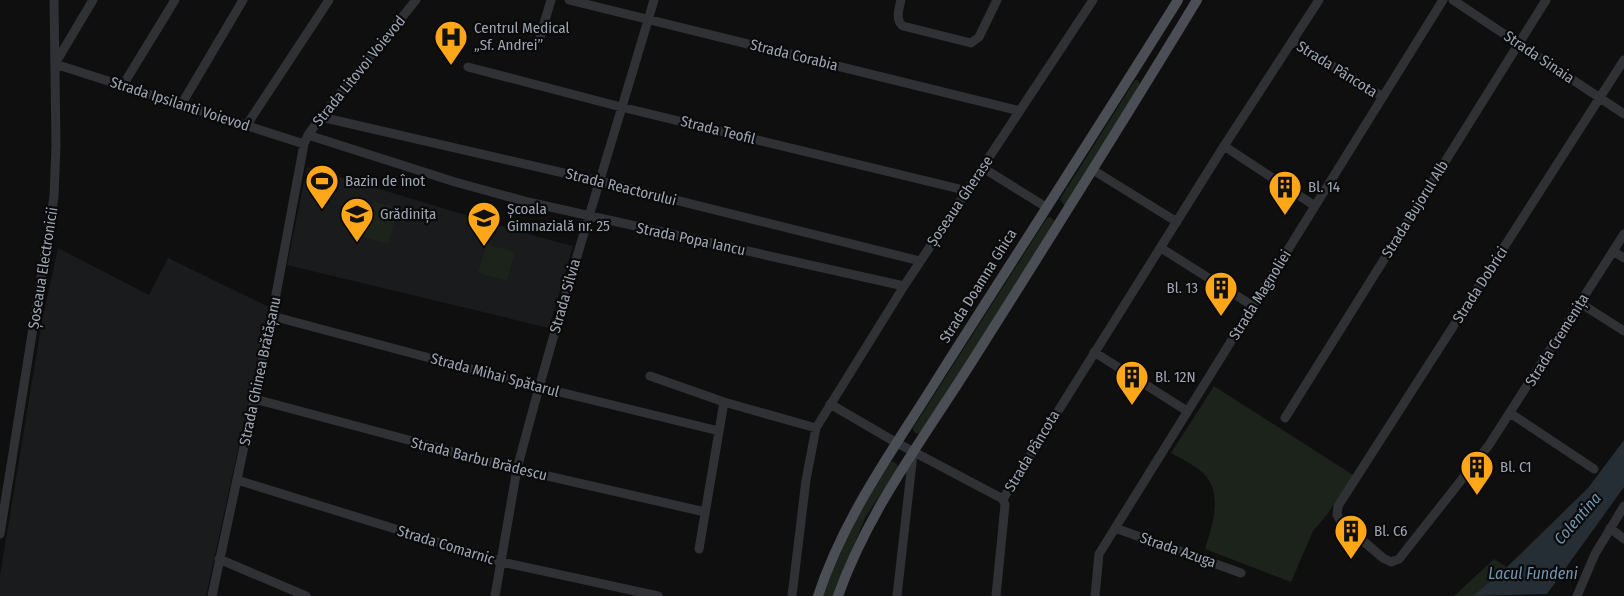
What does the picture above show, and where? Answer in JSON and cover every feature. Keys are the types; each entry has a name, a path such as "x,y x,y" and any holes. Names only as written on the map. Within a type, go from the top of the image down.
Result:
{"main road":[{"name":"Strada Doamna Ghica","path":"818,596 848,523 1178,0"},
{"path":"838,596 867,529 1197,0"}],"street":[{"name":"Șoseaua Electronicii","path":"0,534 52,217 56,165 54,0"},
{"path":"55,64 93,0"},
{"path":"123,85 175,0"},
{"path":"181,105 243,0"},
{"path":"246,126 329,0"},
{"name":"Strada Litovoi Voievod","path":"306,140 321,117 416,0"},
{"path":"540,37 551,0"},
{"name":"Strada Corabia","path":"569,0 1020,111"},
{"name":"Strada Silvia","path":"495,596 517,469 538,387 654,0"},
{"path":"901,0 898,18 899,23 903,26 971,43 979,37 997,0"},
{"name":"Șoseaua Gherase","path":"792,596 806,480 816,428 920,261 1093,0"},
{"name":"Strada Pâncota","path":"996,596 1004,499 1224,146 1319,0"},
{"name":"Strada Magnoliei","path":"1095,596 1099,554 1443,0"},
{"name":"Strada Sinaia","path":"1453,0 1624,114"},
{"name":"Strada Bujorul Alb","path":"1284,418 1546,0"},
{"name":"Strada Pâncota","path":"1292,41 1383,97"},
{"name":"Strada Dobrici","path":"1489,445 1399,560 1395,562 1383,558 1341,522 1337,515 1338,506 1360,471 1624,60"},
{"name":"Strada Ipsilanti Voievod","path":"55,64 246,126 306,140"},
{"name":"Strada Teofil","path":"468,68 968,191"},
{"name":"Strada Reactorului","path":"321,117 920,261"},
{"name":"Strada Popa Iancu","path":"306,140 464,185 589,216 904,286"},
{"name":"Strada Ghinea Brătășanu","path":"212,596 255,399 306,140"},
{"path":"1224,146 1315,206"},
{"path":"983,168 1046,207"},
{"path":"1093,170 1177,222"},
{"name":"Strada Cremenița","path":"1489,445 1624,234"},
{"path":"1161,248 1253,306"},
{"path":"1613,251 1624,258"},
{"path":"1580,303 1624,331"},
{"name":"Strada Mihai Spătarul","path":"272,316 538,387 719,431"},
{"path":"1094,352 1187,411"},
{"path":"650,376 724,402 816,428"},
{"name":"Strada Barbu Brădescu","path":"255,399 517,469 705,512"},
{"path":"699,549 724,402"},
{"path":"830,404 897,443 1004,499"},
{"path":"1510,413 1594,469"},
{"path":"897,596 914,452"},
{"name":"Strada Comarnic","path":"237,480 501,562 658,596"},
{"path":"1577,596 1588,567 1623,511"},
{"name":"Strada Azuga","path":"1115,528 1241,573"},
{"path":"1611,528 1624,539"},
{"path":"219,559 306,596"}],"shaded area":[{"path":"1135,80 1138,80 1140,85 1067,204 1064,205 1060,199"},
{"name":"Școala Gimnazială nr. 25","path":"307,167 573,246 549,328 287,265"},
{"path":"373,201 398,208 388,244 363,237"},
{"path":"1050,217 1055,221 921,433 917,434 913,428 1047,218"},
{"path":"486,244 515,252 507,281 478,273"},
{"path":"58,248 149,295 168,258 269,307 206,596 0,596 0,575 42,321"},
{"path":"1214,386 1353,475 1326,516 1313,531 1291,582 1205,549 1214,510 1213,490 1203,473 1171,453"},
{"path":"893,461 898,468 865,518 833,596 823,596 861,511"},
{"path":"1494,559 1507,567 1473,596 1454,596"}],"water":[{"name":"Lacul Fundeni","path":"1624,440 1624,487 1547,594 1473,596 1507,567 1588,488"}],"place":[{"name":"Centrul Medical „Sf. Andrei”","path":"451,66"},
{"name":"Bazin de înot","path":"322,210"},
{"name":"Bl. 14","path":"1285,216"},
{"name":"Grădinița","path":"357,243"},
{"name":"Școala Gimnazială nr. 25","path":"484,247"},
{"name":"Bl. 13","path":"1221,317"},
{"name":"Bl. 12N","path":"1132,406"},
{"name":"Bl. C1","path":"1477,496"},
{"name":"Bl. C6","path":"1351,560"}],"water label":[{"name":"Colentina","path":"1577,518"}]}
